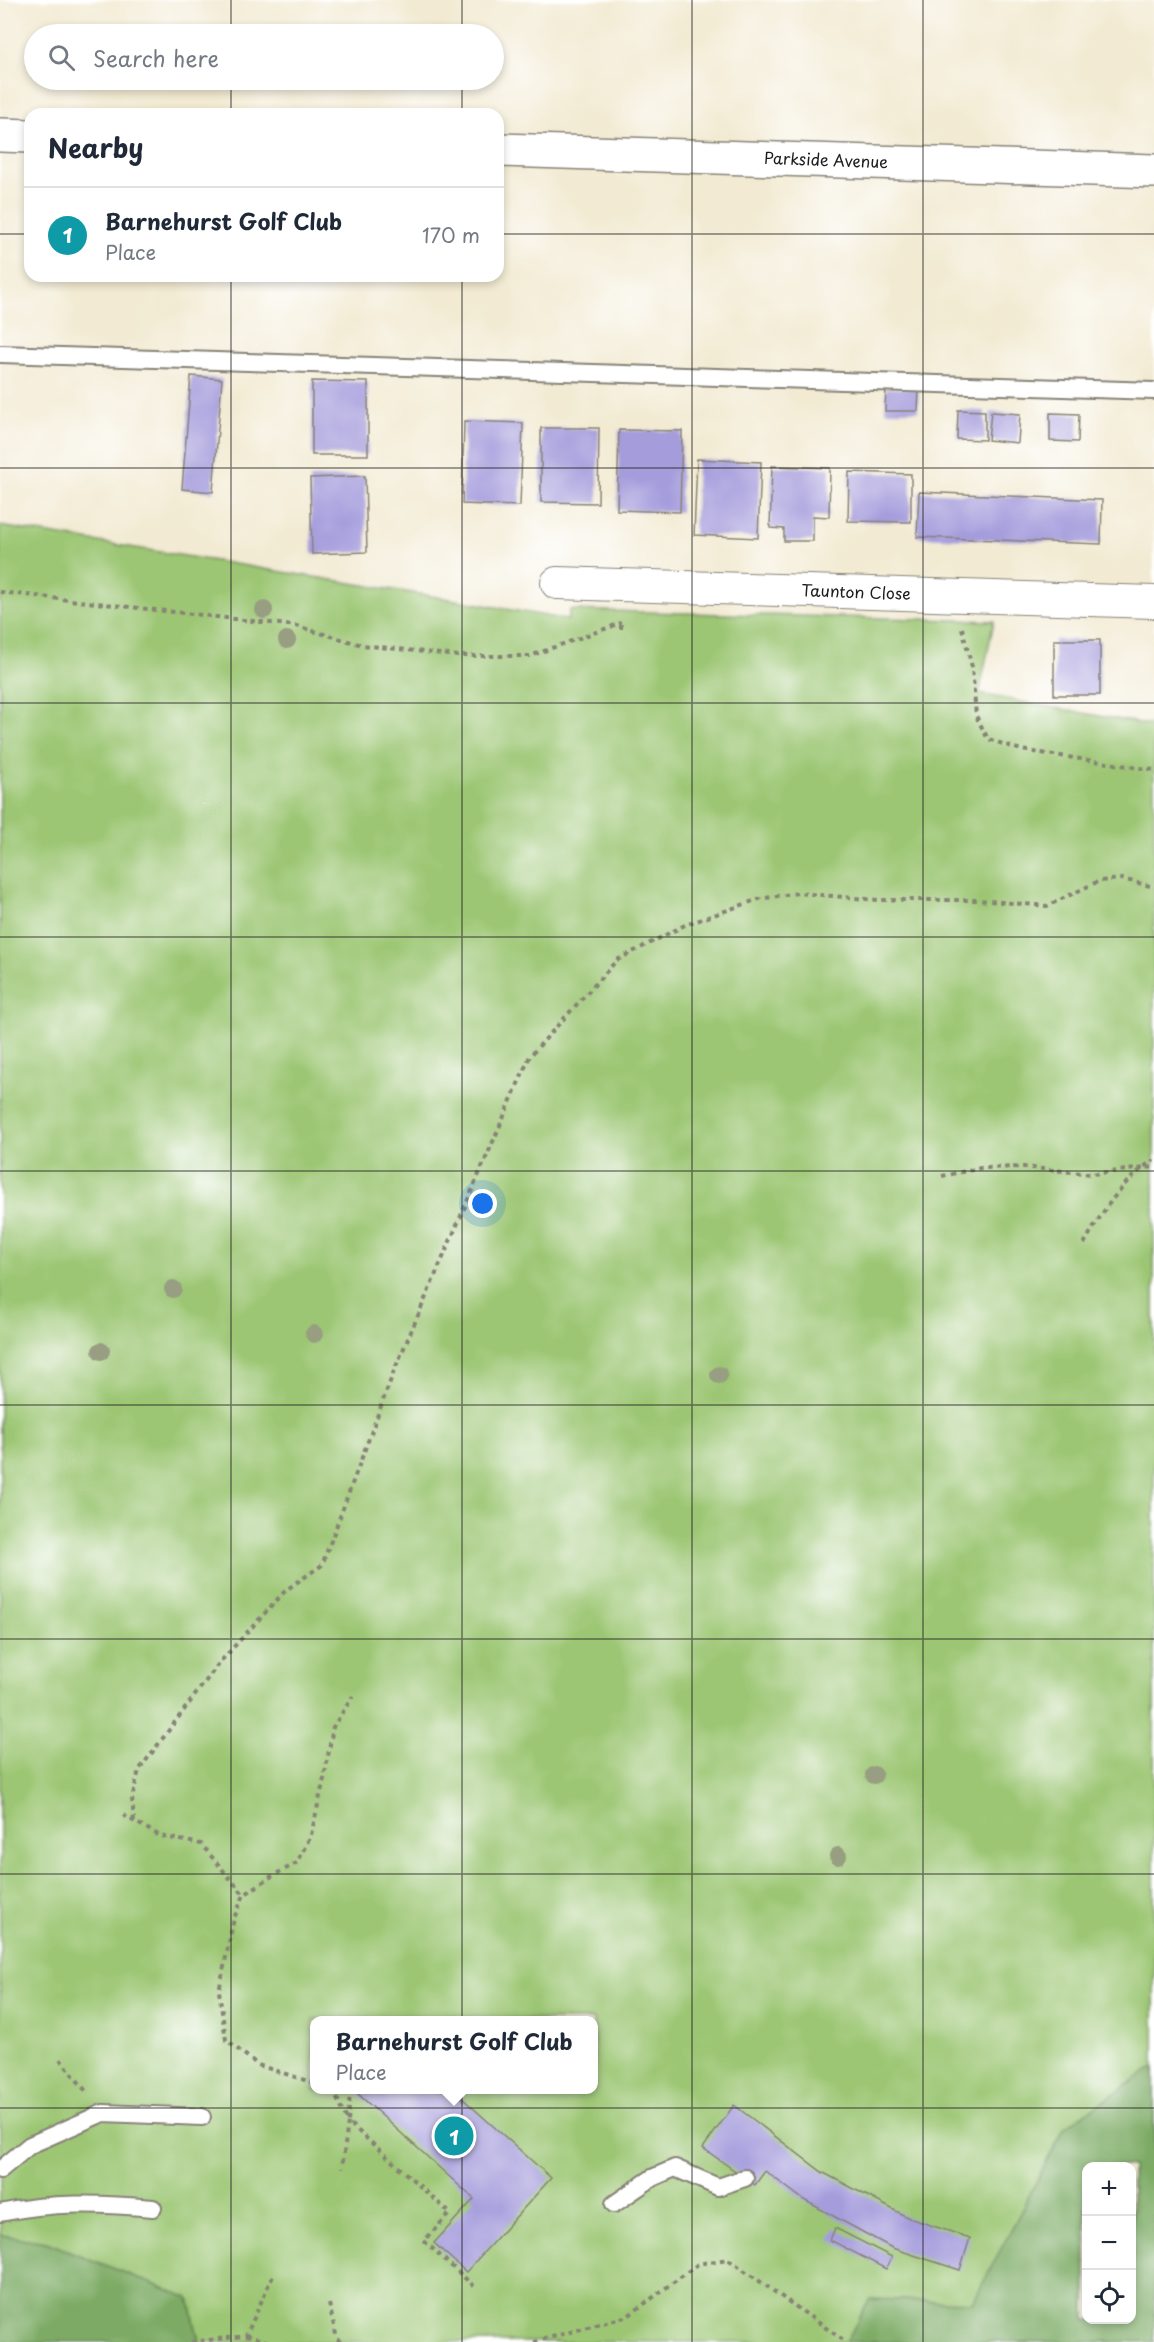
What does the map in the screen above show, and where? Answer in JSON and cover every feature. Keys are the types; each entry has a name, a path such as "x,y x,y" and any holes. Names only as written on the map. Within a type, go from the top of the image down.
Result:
{"street":[{"path":"0,135 24,136"},
{"name":"Parkside Avenue","path":"504,150 1154,171"},
{"name":"Taunton Close","path":"557,583 1154,602"}],"lane":[{"path":"0,354 1154,390"},
{"path":"0,2170 30,2145 103,2113 202,2117"},
{"path":"614,2204 652,2178 675,2168 718,2187 746,2178"},
{"path":"0,2214 36,2205 103,2203 153,2208"}],"path":[{"path":"0,592 296,626 362,645 459,656 530,656 621,623"},
{"path":"962,628 972,667 976,716 988,738 1021,750 1154,770"},
{"path":"134,1821 132,1798 139,1770 220,1662 286,1590 322,1565 394,1371 530,1056 617,960 685,925 759,899 798,893 878,900 978,900 1047,906 1099,881 1122,879 1154,887"},
{"path":"1084,1244 1106,1205 1141,1168 1154,1160"},
{"path":"942,1176 981,1168 1023,1167 1092,1174 1154,1167"},
{"path":"310,2081 258,2065 226,2040 219,1991 234,1918 244,1895 272,1875 297,1863 311,1835 333,1727 353,1696"},
{"path":"123,1815 160,1836 201,1844 244,1895"},
{"path":"60,2059 103,2113"},
{"path":"335,2094 348,2122 450,2213 424,2241 477,2289"},
{"path":"342,2168 350,2094"},
{"path":"534,2342 628,2316 698,2264 728,2259 846,2342"},
{"path":"246,2336 273,2275"},
{"path":"329,2304 337,2338 341,2342"},
{"path":"191,2342 246,2336 270,2342"}],"green space":[{"path":"0,526 568,620 570,610 994,621 979,694 1154,726 1154,2342 199,2342 188,2298 46,2242 0,2235"},
{"path":"1154,2067 1154,2342 846,2342 870,2299 973,2302 1065,2127"},
{"path":"0,2235 46,2242 189,2298 199,2342 0,2342"}],"building":[{"path":"191,376 222,379 213,492 182,489"},
{"path":"312,381 368,382 368,455 312,455"},
{"path":"886,388 919,388 918,411 885,411"},
{"path":"958,410 985,411 985,440 957,439"},
{"path":"991,412 1020,414 1018,443 988,440"},
{"path":"1050,413 1079,414 1078,442 1050,441"},
{"path":"464,421 523,423 520,506 462,504"},
{"path":"541,428 599,428 598,503 541,502"},
{"path":"619,430 682,431 680,512 617,510"},
{"path":"697,459 761,462 758,538 694,535"},
{"path":"772,466 830,468 829,517 813,516 813,541 784,541 784,529 770,528"},
{"path":"849,472 911,474 911,522 848,521"},
{"path":"365,476 367,552 312,554 310,478"},
{"path":"919,492 1102,500 1101,544 917,537"},
{"path":"1054,640 1100,640 1100,695 1054,695"},
{"path":"358,2094 457,2094 551,2178 466,2272 434,2243 474,2199"},
{"path":"734,2105 822,2172 909,2218 970,2238 960,2270 892,2248 804,2200 765,2171 755,2185 703,2148"},
{"path":"835,2228 892,2257 886,2269 830,2240"}],"place":[{"name":"Barnehurst Golf Club","path":"454,2136"}]}
